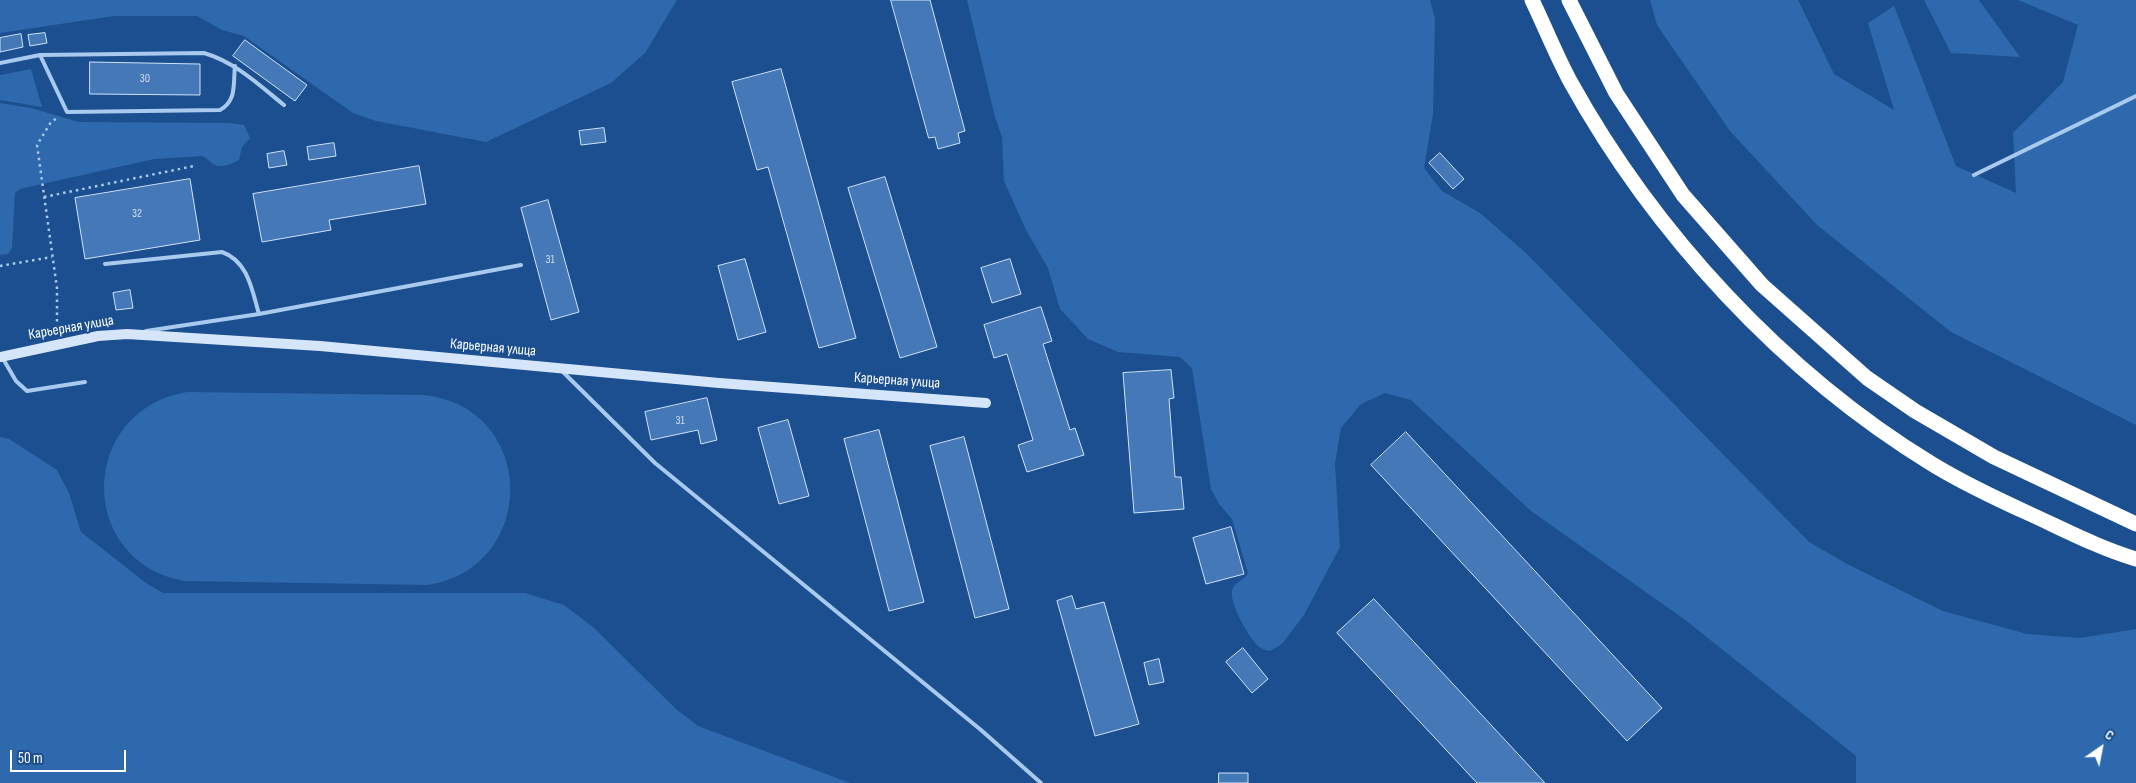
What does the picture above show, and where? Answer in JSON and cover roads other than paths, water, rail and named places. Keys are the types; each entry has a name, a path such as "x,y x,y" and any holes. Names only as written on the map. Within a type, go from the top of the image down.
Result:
{"highway":[{"path":"1532,0 1570,80 1602,134 1666,224 1723,293 1788,355 1856,411 1933,464 1980,490 2032,515 2109,551 2136,559"},
{"path":"1568,0 1616,93 1683,195 1762,285 1867,378 1915,411 1994,457 2136,524"}],"street":[{"name":"Карьерная улица","path":"1,357 98,336 127,334 320,346 719,383 986,403"}],"lane":[{"path":"0,63 40,55 204,54 220,58 235,66 284,105"},
{"path":"40,55 67,112 220,110 232,100 235,66"},
{"path":"1974,176 2136,96"},
{"path":"105,264 222,252 232,256 243,267 259,314"},
{"path":"127,334 259,314 521,265"},
{"path":"1,357 16,381 27,391 85,382"},
{"path":"560,369 655,463 982,730 1041,783"}]}
